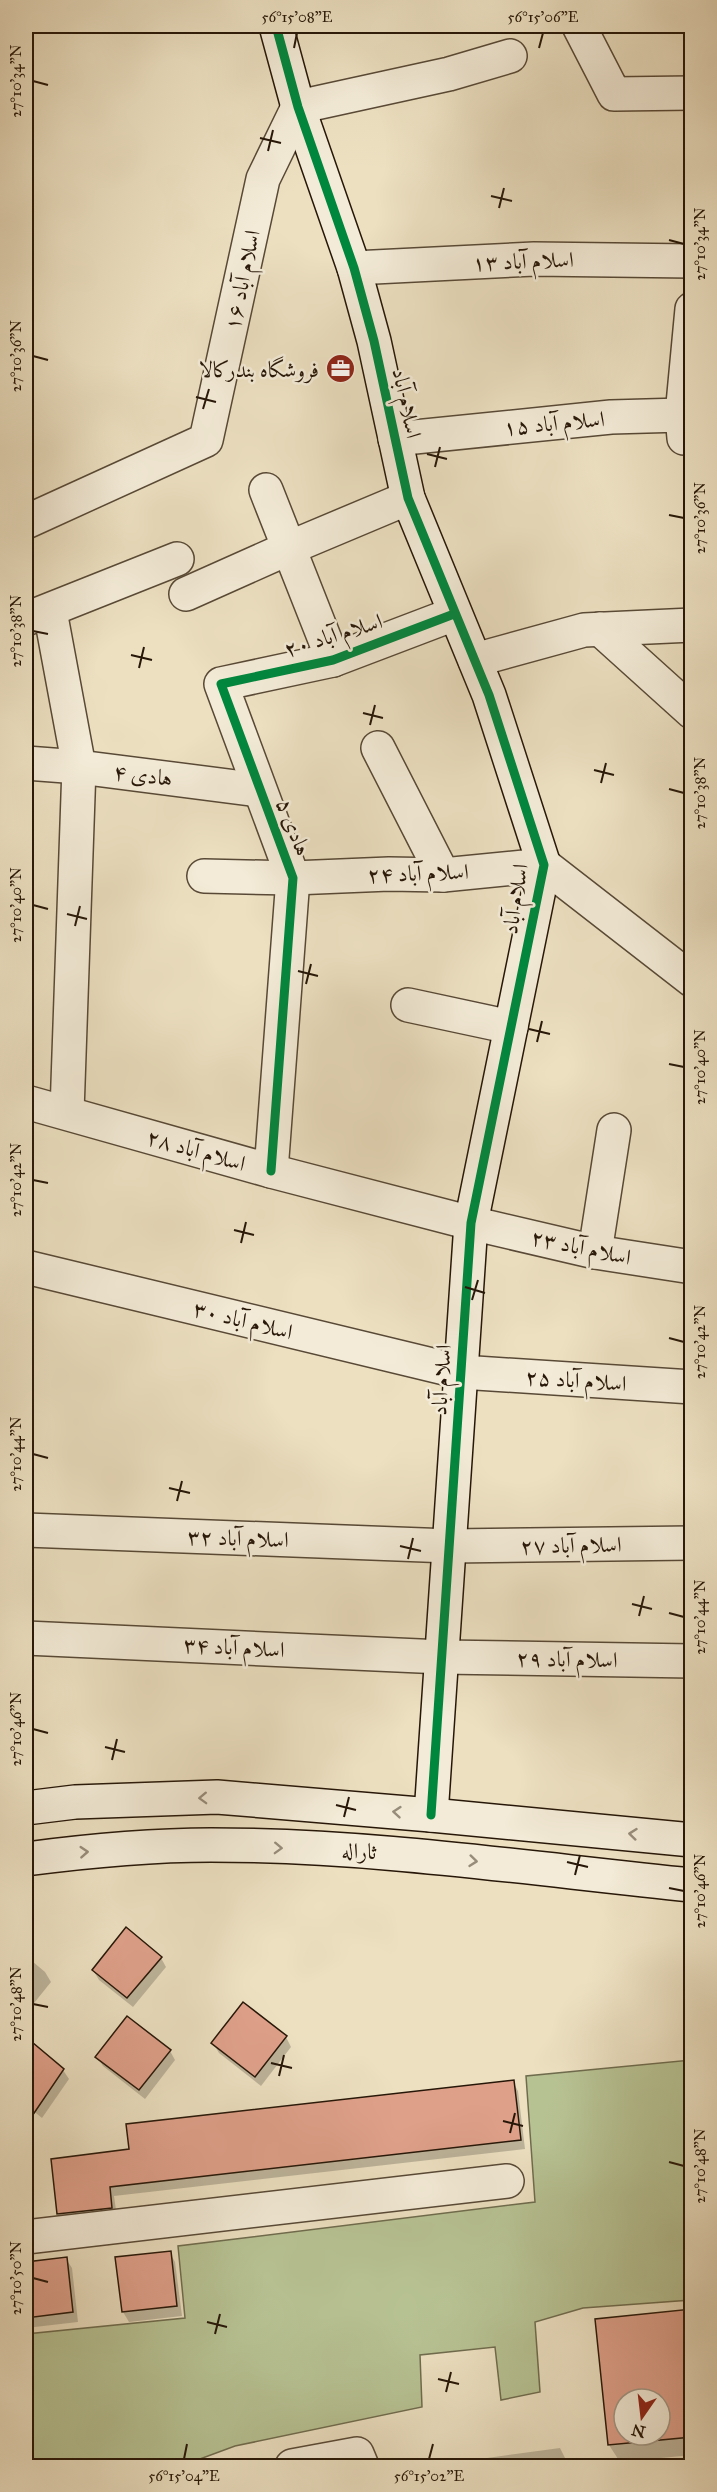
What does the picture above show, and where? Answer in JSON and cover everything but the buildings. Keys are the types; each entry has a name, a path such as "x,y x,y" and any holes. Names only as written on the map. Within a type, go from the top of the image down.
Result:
{"street":[{"name":"اسلام آباد","path":"276,26 298,107 354,268 374,341 408,498 489,695 544,864 471,1223 431,1815"},
{"path":"579,26 614,94 692,93"},
{"path":"298,107 449,74 510,56"},
{"name":"اسلام آباد ۱۶","path":"26,522 206,440 263,179 298,107"},
{"name":"اسلام آباد ۱۳","path":"354,268 534,260 692,261"},
{"path":"687,427 692,309"},
{"name":"اسلام آباد ۱۵","path":"395,439 611,417 687,427"},
{"path":"266,490 333,660"},
{"path":"186,594 408,498"},
{"path":"67,1113 79,767 38,615 177,559"},
{"name":"اسلام آباد ۲۰","path":"221,684 333,660 454,614"},
{"path":"475,660 584,630 692,625"},
{"path":"600,629 692,712"},
{"name":"هادی ۵","path":"221,684 293,878"},
{"path":"378,748 443,875"},
{"name":"هادی ۴","path":"26,763 79,767 259,790"},
{"path":"544,864 692,980"},
{"name":"اسلام آباد ۲۴","path":"204,876 293,878 389,874 443,875 544,864"},
{"path":"271,1171 293,878"},
{"path":"408,1005 510,1027"},
{"name":"اسلام آباد ۲۸","path":"26,1102 271,1171 471,1223"},
{"path":"595,1252 614,1130"},
{"name":"اسلام آباد ۲۳","path":"471,1223 595,1252 692,1267"},
{"name":"اسلام آباد ۳۰","path":"26,1267 461,1372"},
{"name":"اسلام آباد ۲۵","path":"461,1372 692,1387"},
{"name":"اسلام آباد ۳۲","path":"26,1530 450,1546"},
{"name":"اسلام آباد ۲۷","path":"450,1546 692,1543"},
{"name":"اسلام آباد ۳۴","path":"26,1638 442,1657"},
{"name":"اسلام آباد ۲۹","path":"442,1657 692,1660"},
{"name":"ثاراله","path":"26,1808 75,1802 217,1797 692,1840"},
{"name":"ثاراله","path":"26,1859 77,1852 211,1845 402,1853 692,1885"},
{"path":"26,2237 507,2181"},
{"path":"292,2466 357,2454 362,2466"}],"green space":[{"path":"691,2060 691,2300 583,2308 535,2322 540,2392 501,2400 495,2347 420,2355 422,2407 235,2446 181,2466 26,2466 26,2334 185,2318 178,2246 535,2202 526,2076"}],"cycle path":[{"path":"276,26 298,107 354,268 374,341 408,498 489,695 544,865 471,1223 431,1815"},
{"path":"271,1171 293,878 221,684 333,660 454,614"}],"place":[{"name":"فروشگاه بندرکالا","path":"340,369"}]}
